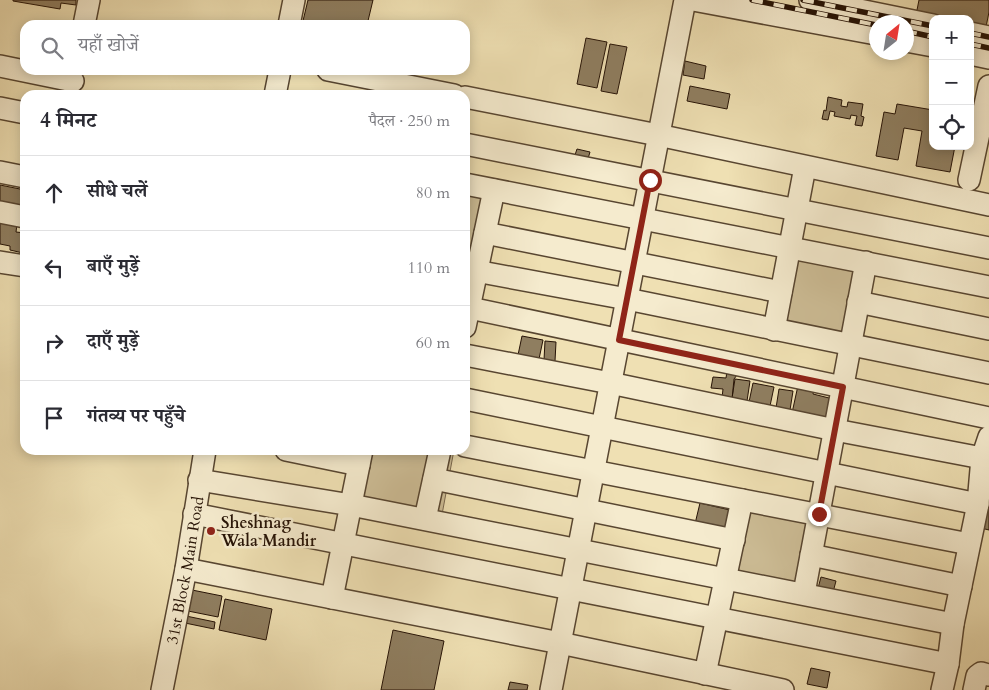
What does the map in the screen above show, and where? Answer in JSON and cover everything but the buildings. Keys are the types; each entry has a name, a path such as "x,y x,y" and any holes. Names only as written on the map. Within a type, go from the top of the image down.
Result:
{"street":[{"path":"85,20 89,0"},
{"path":"290,20 294,0"},
{"path":"551,690 685,0"},
{"path":"693,0 869,17"},
{"path":"810,0 869,15"},
{"path":"914,22 929,24"},
{"path":"974,34 989,37"},
{"path":"914,42 929,45"},
{"path":"974,55 989,58"},
{"path":"0,66 20,70"},
{"path":"41,75 73,82"},
{"path":"276,90 279,75"},
{"path":"352,75 422,90"},
{"path":"969,180 989,86"},
{"path":"470,98 989,204"},
{"path":"0,108 20,112"},
{"path":"470,145 989,248"},
{"path":"774,330 805,167"},
{"path":"0,172 20,176"},
{"path":"470,185 989,287"},
{"path":"494,190 484,232 471,270 627,299 989,373"},
{"path":"0,212 20,216"},
{"path":"484,232 781,292"},
{"path":"0,262 20,265"},
{"path":"804,593 866,262"},
{"path":"858,302 989,329"},
{"path":"470,315 619,340 989,418"},
{"path":"470,356 982,458"},
{"path":"470,400 978,504"},
{"path":"942,690 948,664 953,624 978,504 982,458 989,437"},
{"path":"470,447 969,544"},
{"name":"31st Block Main Road","path":"162,690 186,569 204,455"},
{"path":"332,598 360,457 339,455"},
{"path":"425,519 439,455"},
{"path":"434,479 734,540"},
{"path":"199,480 425,519 953,624"},
{"path":"705,674 742,500"},
{"path":"194,514 948,664"},
{"path":"811,554 961,586"},
{"path":"186,569 560,643 783,690"},
{"path":"974,690 977,676 981,674 989,675"}],"shaded area":[{"path":"470,191 501,197 470,256"},
{"path":"790,254 872,271 859,344 775,327"},
{"path":"367,455 453,455 441,520 357,502"},
{"path":"744,502 826,519 812,592 729,575"}],"railway":[{"path":"752,0 869,24"},
{"path":"803,0 929,25"},
{"path":"914,33 929,36"},
{"path":"974,34 989,37"},
{"path":"974,45 989,48"}],"place":[{"name":"Sheshnag Wala Mandir","path":"211,531"}],"route":[{"path":"650,180 619,340 843,387 819,514"}]}
